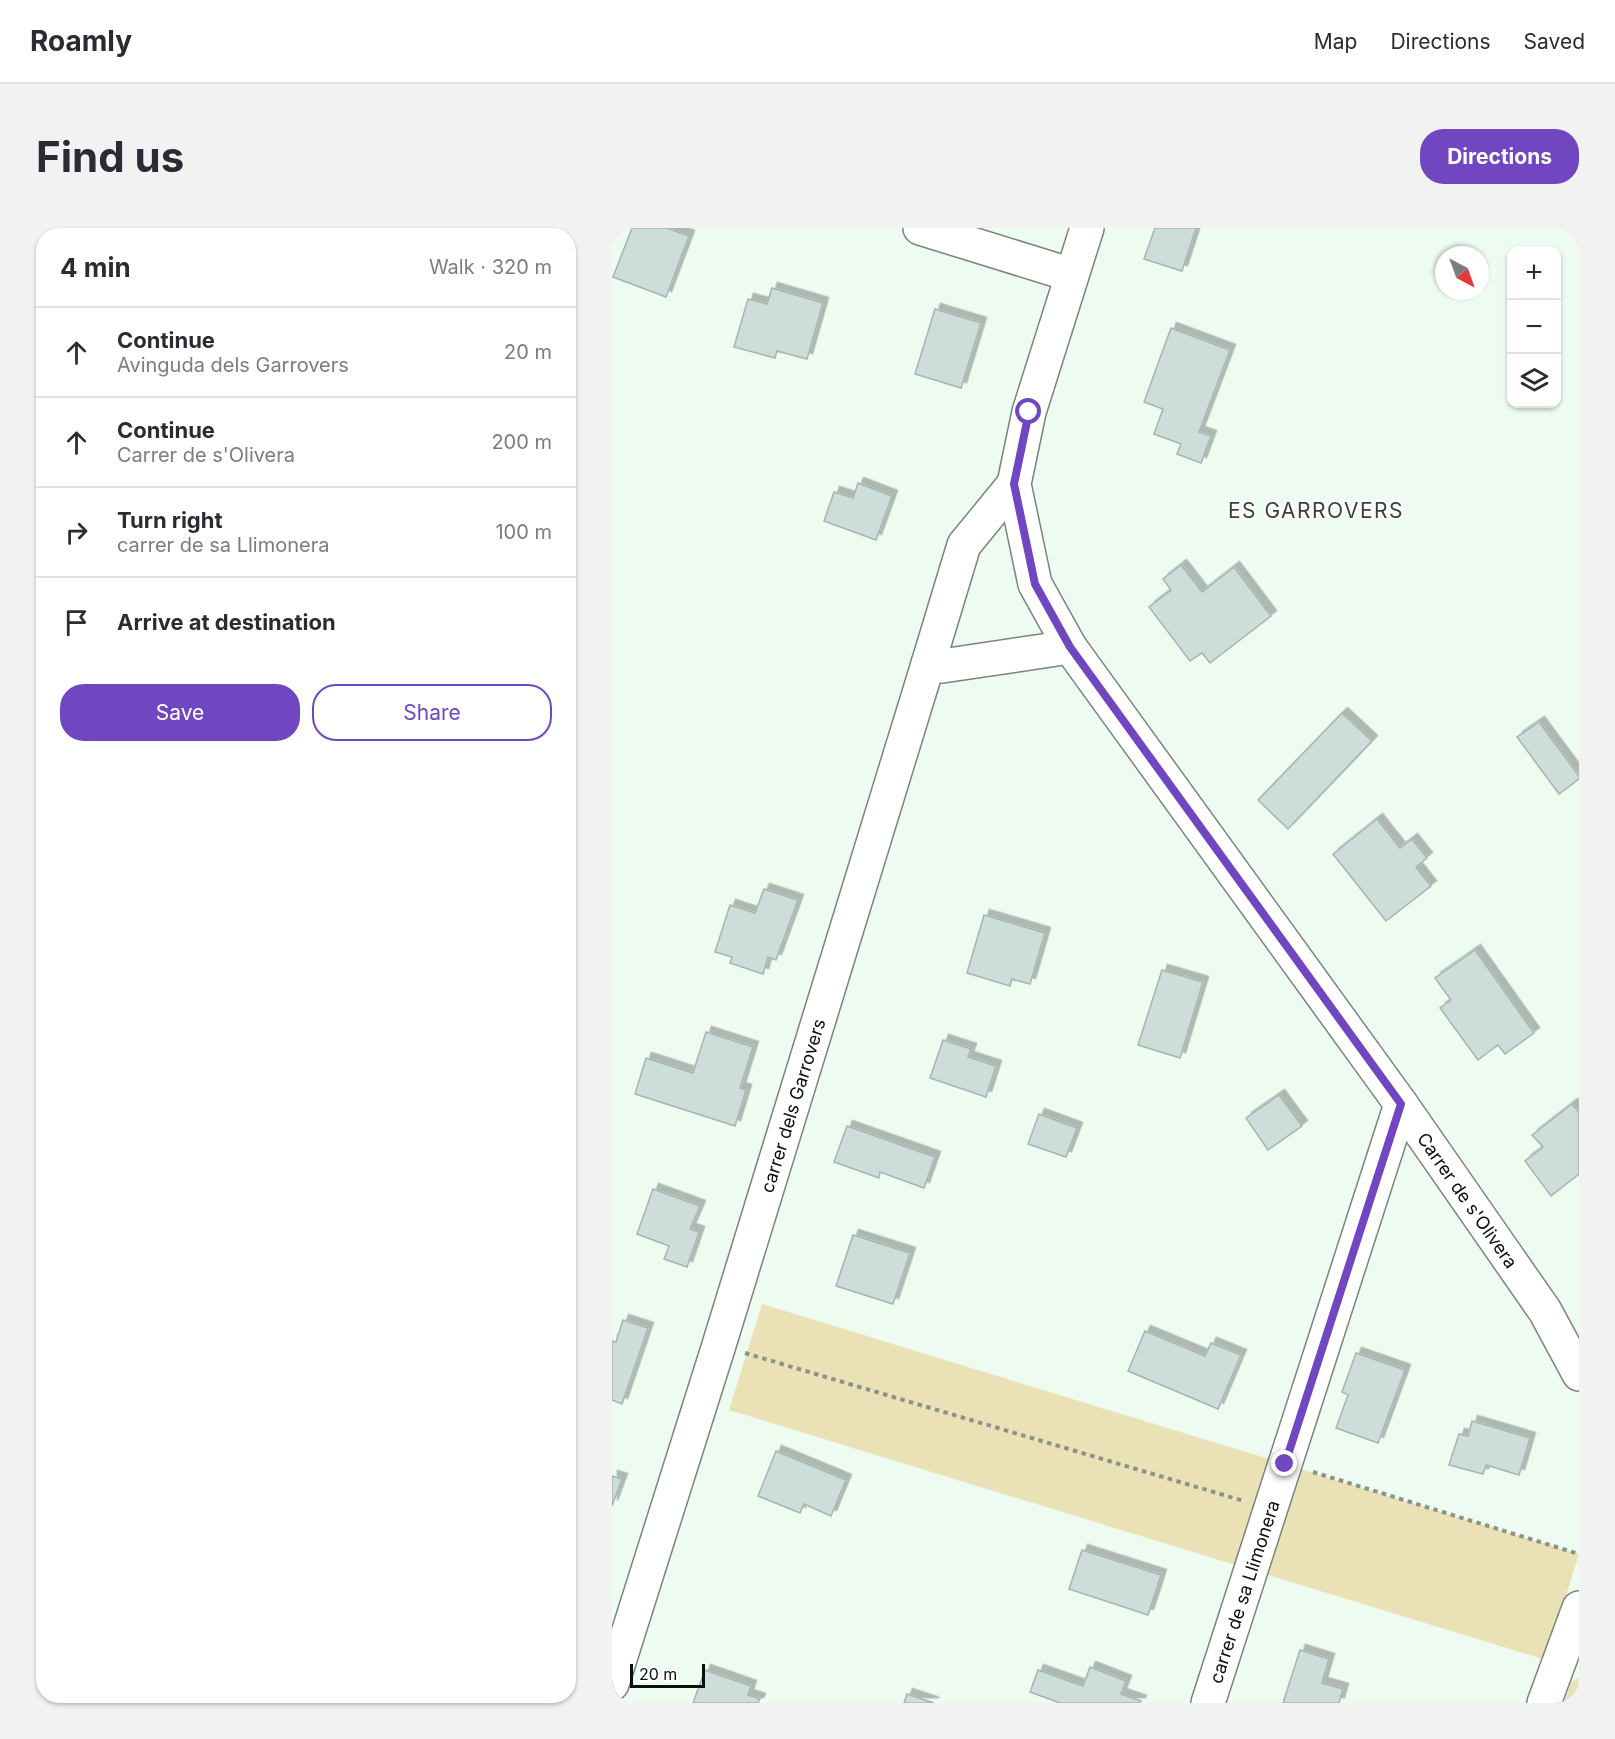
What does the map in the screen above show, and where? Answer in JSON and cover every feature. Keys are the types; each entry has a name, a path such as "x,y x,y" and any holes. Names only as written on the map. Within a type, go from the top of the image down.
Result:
{"street":[{"path":"920,228 1072,275"},
{"path":"1014,484 1029,412 1087,228"},
{"name":"Carrer de s'Olivera","path":"1014,484 1035,584 1070,647 1401,1104 1545,1311 1579,1374"},
{"name":"carrer dels Garrovers","path":"612,1684 719,1345 964,545 1014,484"},
{"path":"928,664 942,666 1070,647"},
{"name":"carrer de sa Llimonera","path":"1208,1703 1401,1104"},
{"path":"1544,1703 1578,1616"}],"path":[{"path":"719,1345 1271,1509"},
{"path":"1285,1464 1579,1554"}],"shaded area":[{"path":"762,1304 1579,1554 1546,1660 729,1410"},
{"path":"1579,1678 1579,1703 1564,1703 1571,1682"}],"building":[{"path":"632,228 667,228 689,236 666,297 613,277"},
{"path":"1155,228 1196,228 1182,271 1144,259"},
{"path":"772,288 823,303 807,359 777,351 775,358 734,347 748,299 767,304"},
{"path":"935,309 981,323 961,388 915,374"},
{"path":"1171,328 1230,350 1199,432 1211,436 1201,463 1177,454 1181,444 1154,434 1163,409 1144,402"},
{"path":"858,483 892,496 876,540 824,521 834,492 853,498"},
{"path":"1181,565 1202,592 1234,567 1271,616 1210,663 1202,653 1190,661 1149,607 1171,590 1163,579"},
{"path":"1342,713 1372,741 1288,829 1258,800"},
{"path":"1539,722 1579,776 1579,779 1559,794 1517,737"},
{"path":"1377,819 1400,848 1412,839 1427,858 1416,867 1431,886 1386,921 1333,854"},
{"path":"764,889 798,900 776,960 768,957 763,974 730,963 732,957 715,952 730,905 755,913"},
{"path":"984,915 1045,933 1030,984 1012,979 1010,986 967,973"},
{"path":"1475,950 1534,1033 1505,1054 1498,1045 1478,1060 1440,1008 1451,1000 1435,978"},
{"path":"1162,970 1203,982 1180,1058 1138,1045"},
{"path":"706,1032 753,1047 740,1088 746,1090 735,1126 635,1094 646,1058 693,1073"},
{"path":"943,1040 971,1049 968,1057 996,1066 986,1097 930,1078"},
{"path":"1279,1095 1302,1126 1268,1150 1246,1118"},
{"path":"1572,1104 1579,1112 1579,1174 1551,1196 1525,1161 1543,1147 1532,1135"},
{"path":"1039,1114 1077,1128 1066,1157 1028,1144"},
{"path":"847,1126 935,1157 924,1188 880,1172 879,1178 834,1162"},
{"path":"653,1189 700,1206 690,1229 699,1232 687,1267 664,1259 669,1246 637,1234"},
{"path":"853,1235 910,1253 893,1304 836,1286"},
{"path":"623,1320 648,1328 622,1404 612,1400 612,1341 616,1342"},
{"path":"1145,1331 1205,1356 1211,1343 1241,1355 1218,1409 1128,1371"},
{"path":"1356,1353 1405,1370 1378,1443 1336,1428 1348,1395 1342,1392"},
{"path":"1472,1421 1530,1438 1519,1475 1486,1465 1483,1474 1449,1465 1459,1434 1468,1436"},
{"path":"776,1451 846,1480 831,1516 804,1504 800,1513 758,1496"},
{"path":"612,1476 622,1479 612,1506"},
{"path":"1082,1550 1161,1575 1148,1615 1069,1589"},
{"path":"1300,1650 1329,1659 1322,1683 1343,1689 1339,1703 1283,1703"},
{"path":"1090,1667 1126,1681 1121,1694 1141,1701 1140,1703 1060,1703 1030,1692 1038,1670 1083,1686"},
{"path":"705,1670 751,1686 748,1695 760,1699 758,1703 693,1703"},
{"path":"907,1694 934,1703 904,1703"}],"district":[{"name":"ES GARROVERS","path":"1316,510"}],"route":[{"path":"1029,412 1014,484 1035,584 1070,647 1401,1104 1285,1464"}]}
